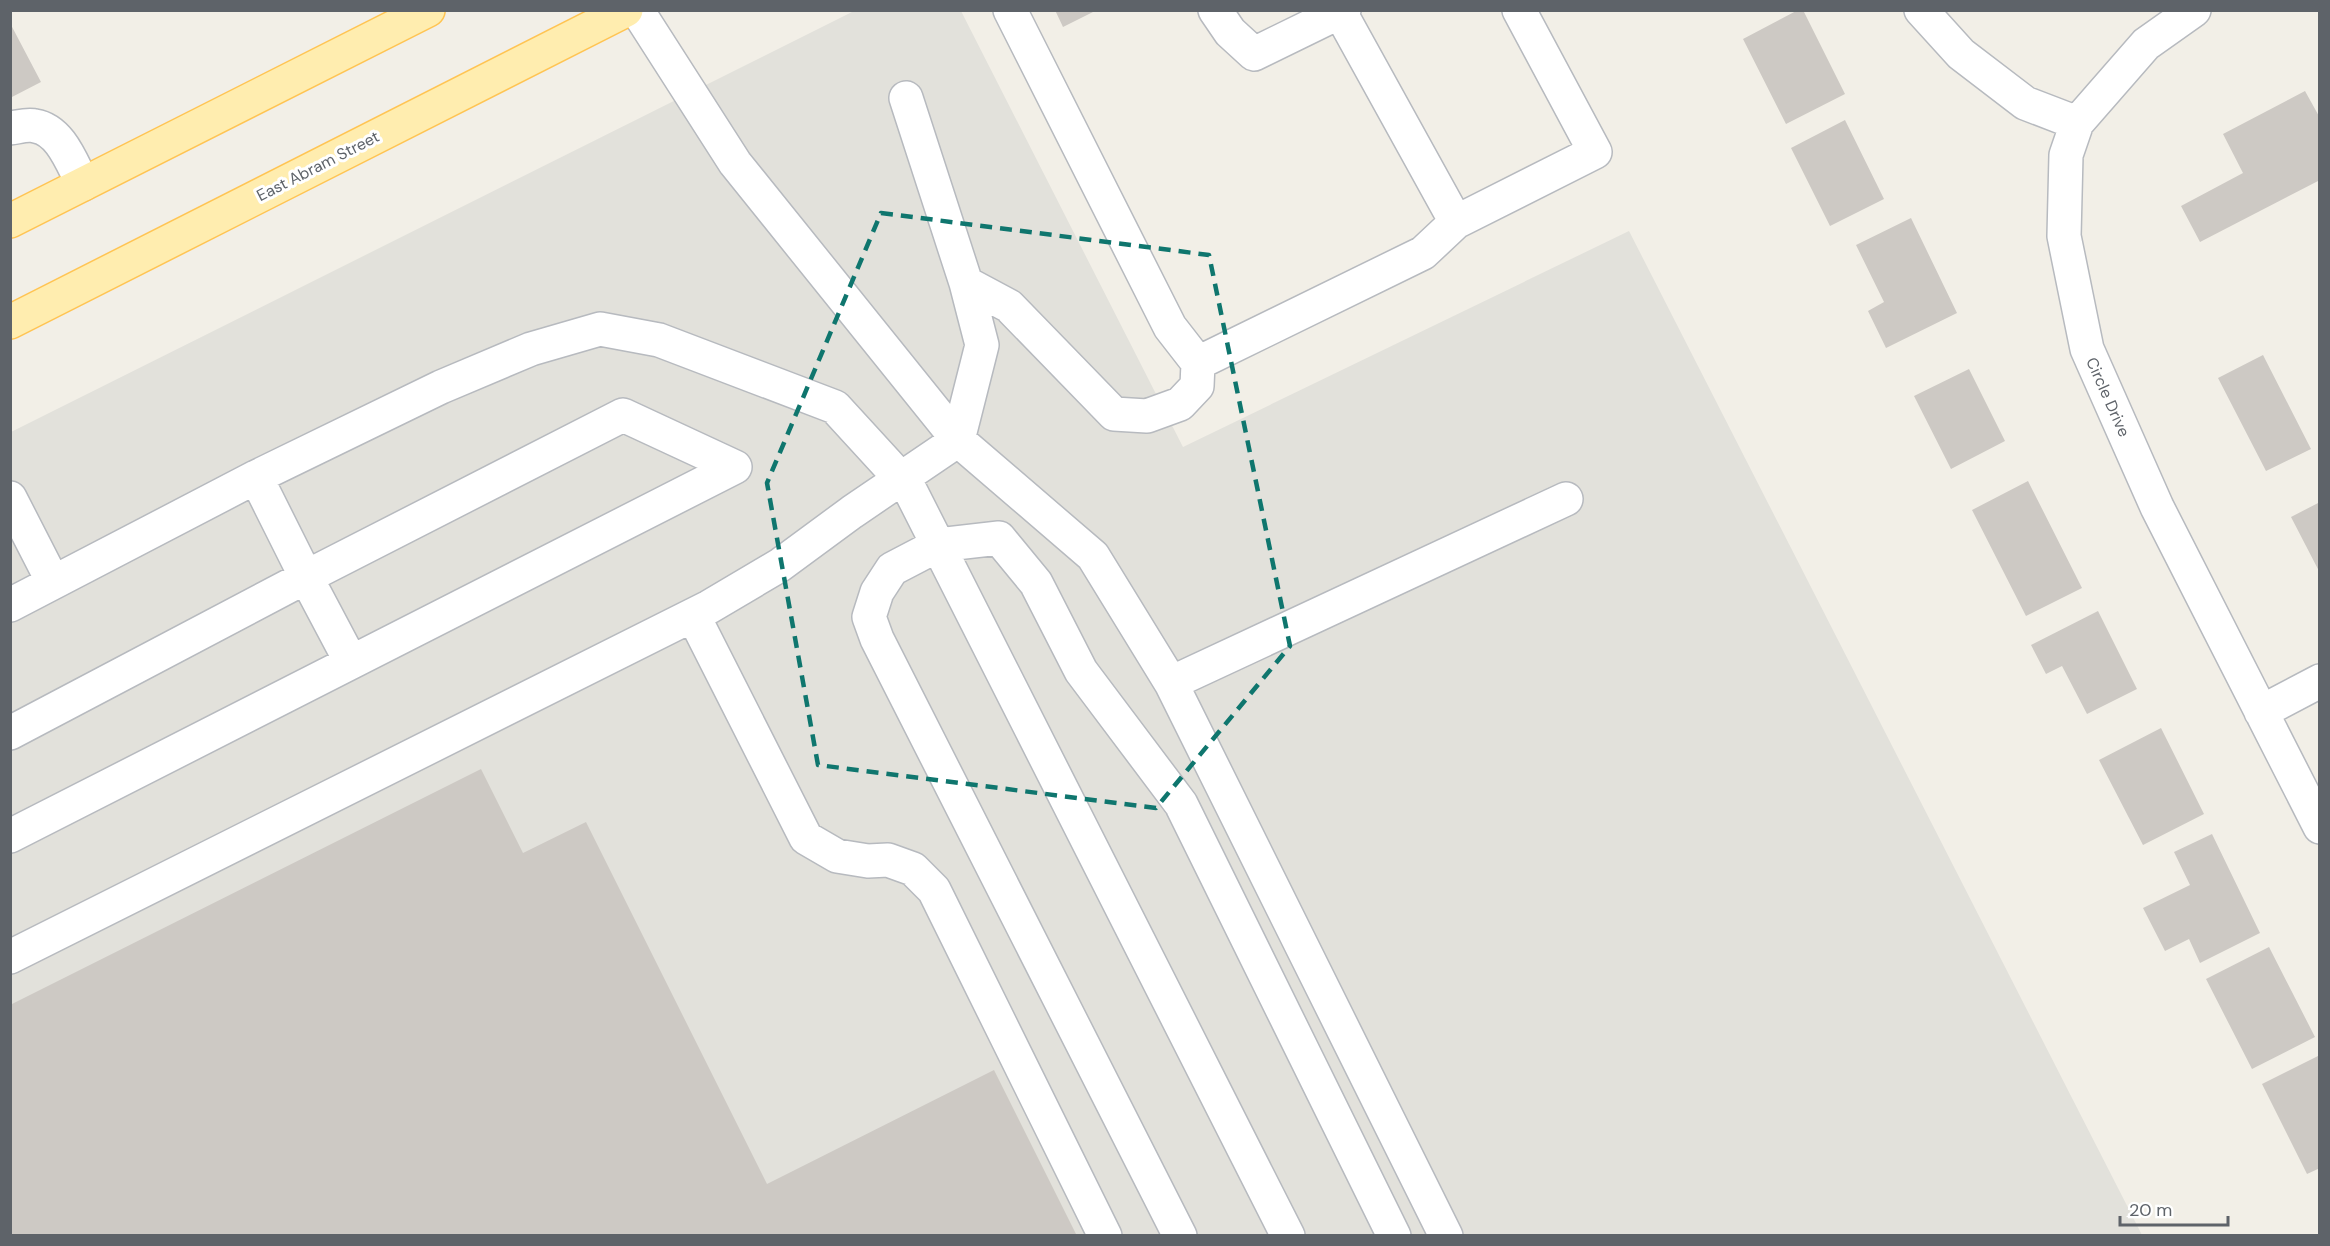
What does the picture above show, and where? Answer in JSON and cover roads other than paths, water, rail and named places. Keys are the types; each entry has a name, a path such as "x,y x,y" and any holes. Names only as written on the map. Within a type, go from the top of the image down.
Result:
{"main road":[{"path":"10,221 428,10"},
{"name":"East Abram Street","path":"10,322 626,10"}],"street":[{"path":"637,10 735,164 958,440 1093,556 1172,684 1446,1236"},
{"path":"966,284 1009,306 1114,414 1147,416 1180,404 1197,387 1197,363 1170,327 1010,10"},
{"path":"1215,10 1230,32 1254,54 1342,11 1456,222"},
{"path":"1197,363 1423,254 1456,222 1595,152 1519,10"},
{"path":"1921,10 1961,54 2025,103 2077,123 2146,44 2194,10"},
{"path":"10,957 693,615 780,566 852,512 958,440 982,345 966,284 906,98"},
{"name":"Circle Drive","path":"2077,123 2066,155 2064,236 2087,349 2157,507 2319,826"},
{"path":"10,128 35,126 51,133 63,146 83,184"},
{"path":"10,605 256,477 441,387 531,349 600,329 659,340 835,407 902,478 1288,1236"},
{"path":"10,733 306,577 623,415 735,467 10,836"},
{"path":"256,477 351,662"},
{"path":"10,498 53,582"},
{"path":"1172,684 1566,499"},
{"path":"1179,1236 877,639 869,617 877,592 892,569 938,545 999,538 1036,583 1081,671 1181,804 1394,1236"},
{"path":"693,615 806,838 837,856 868,861 888,860 913,869 934,891 1105,1236"},
{"path":"2261,712 2319,681"}]}
